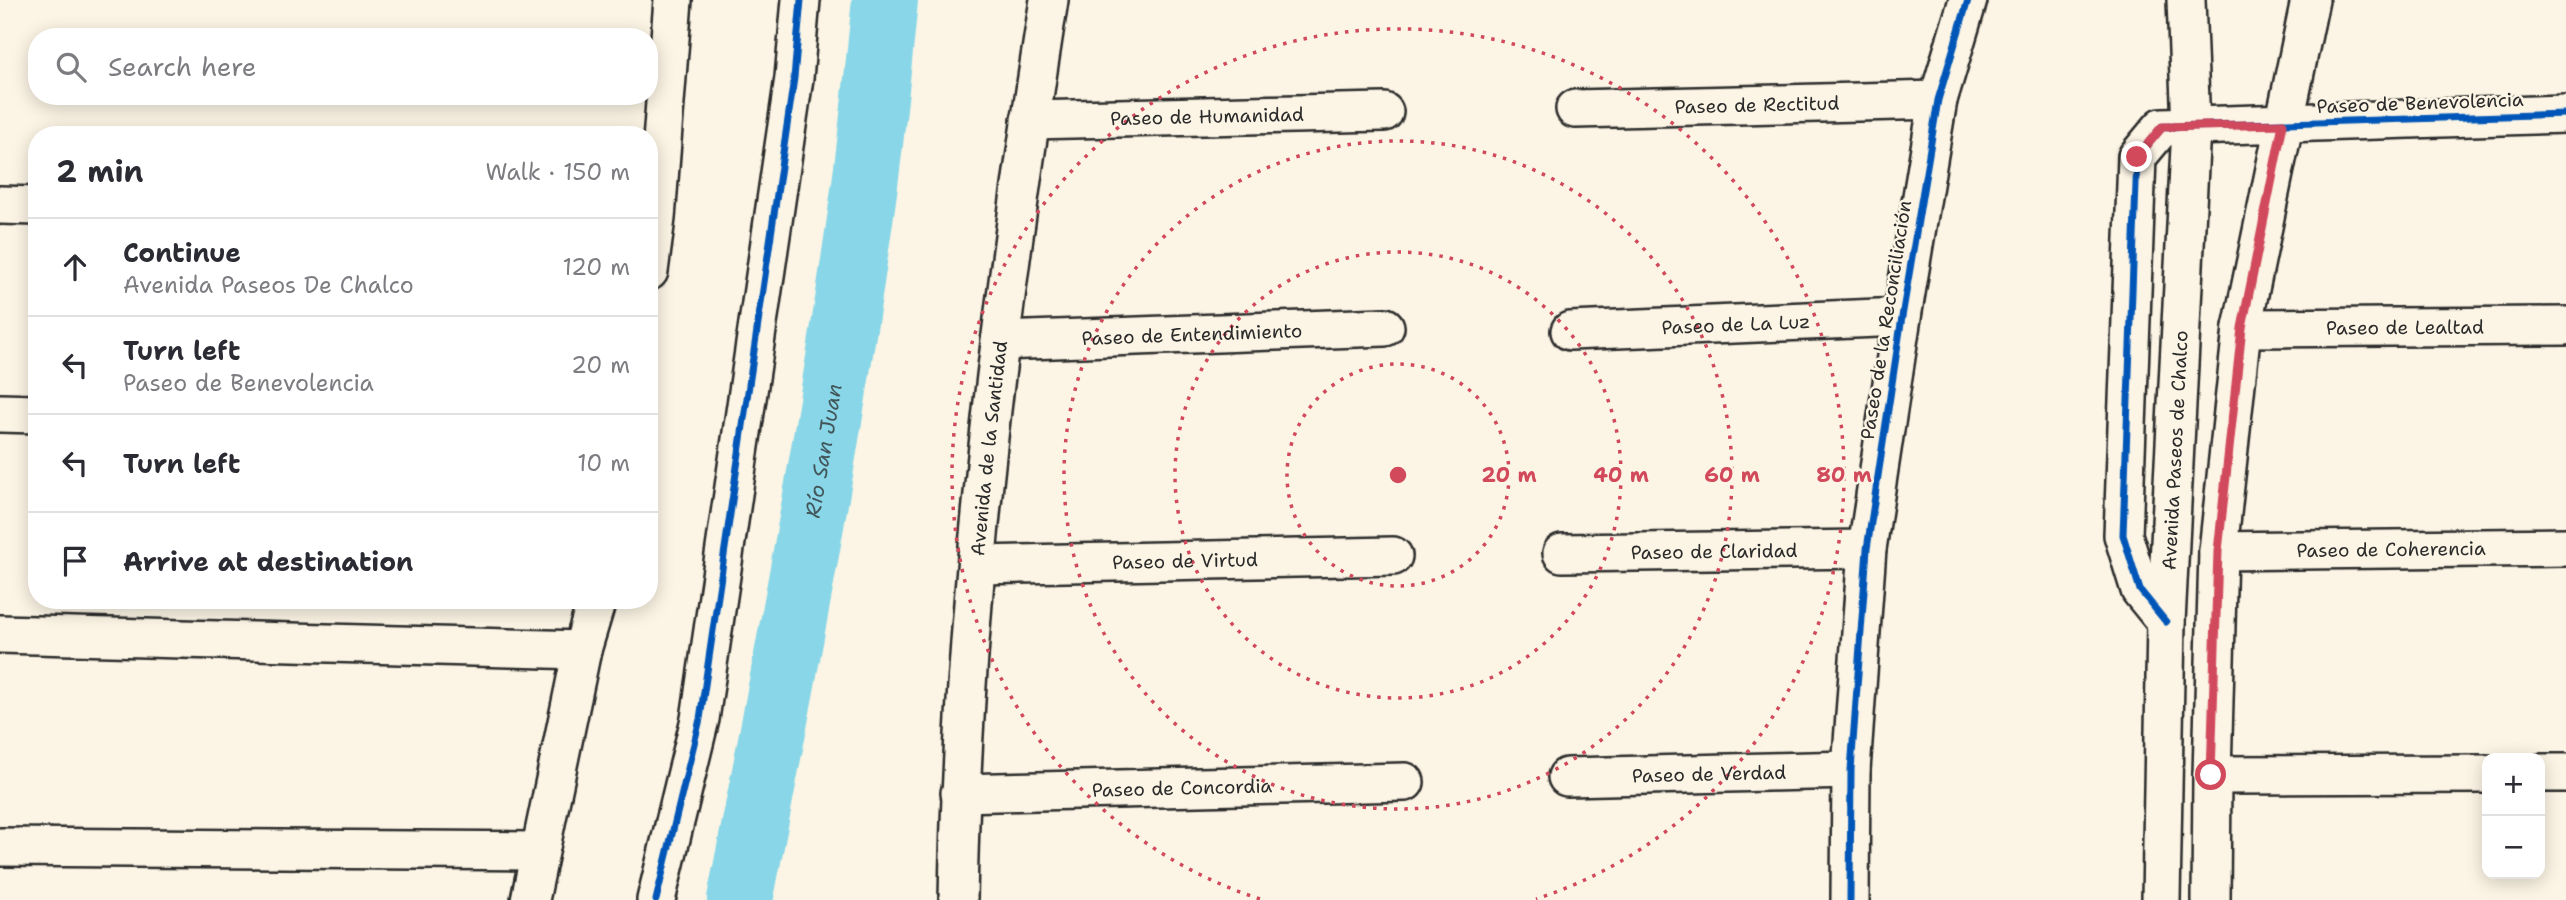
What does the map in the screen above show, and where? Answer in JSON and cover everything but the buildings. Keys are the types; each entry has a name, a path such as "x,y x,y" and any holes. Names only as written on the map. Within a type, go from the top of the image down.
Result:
{"street":[{"path":"658,164 673,0"},
{"path":"656,900 700,719 794,78 800,0"},
{"name":"Avenida de la Santidad","path":"957,900 960,793 976,565 1000,341 1049,0"},
{"name":"Paseo de la Reconciliación","path":"1850,900 1851,770 1867,549 1938,100 1968,0"},
{"name":"Avenida Paseos de Chalco","path":"2161,900 2166,622 2191,127 2186,0"},
{"path":"2211,900 2211,775 2218,551 2242,328 2311,0"},
{"name":"Paseo de Rectitud","path":"1574,109 1938,100"},
{"name":"Paseo de Humanidad","path":"1030,120 1384,113"},
{"name":"Paseo de Benevolencia","path":"2166,622 2140,590 2123,536 2137,157 2162,127 2566,114"},
{"path":"0,205 28,206"},
{"name":"Paseo de La Luz","path":"1570,331 1902,317"},
{"name":"Paseo de Lealtad","path":"2242,328 2566,326"},
{"name":"Paseo de Entendimiento","path":"1000,341 1385,327"},
{"path":"0,413 28,414"},
{"name":"Paseo de Coherencia","path":"2218,551 2566,547"},
{"name":"Paseo de Claridad","path":"1562,553 1867,549"},
{"name":"Paseo de Virtud","path":"976,565 1393,556"},
{"path":"530,900 582,650 594,609"},
{"path":"0,634 582,650"},
{"name":"Paseo de Verdad","path":"1567,777 1851,770"},
{"path":"2545,774 2566,773"},
{"path":"2211,775 2482,774"},
{"name":"Paseo de Concordia","path":"960,793 1405,782"},
{"path":"0,847 539,851"}],"waterway":[{"name":"Río San Juan","path":"740,900 792,632 838,364 865,184 885,0"}],"cycle path":[{"path":"656,900 700,719 794,78 801,0"},
{"path":"1850,900 1851,770 1867,549 1938,100 1968,0"},
{"path":"2166,622 2140,590 2123,535 2137,157 2162,127 2566,114"}],"route":[{"path":"2137,157 2162,127 2283,124 2242,328 2218,551 2211,775"}]}
